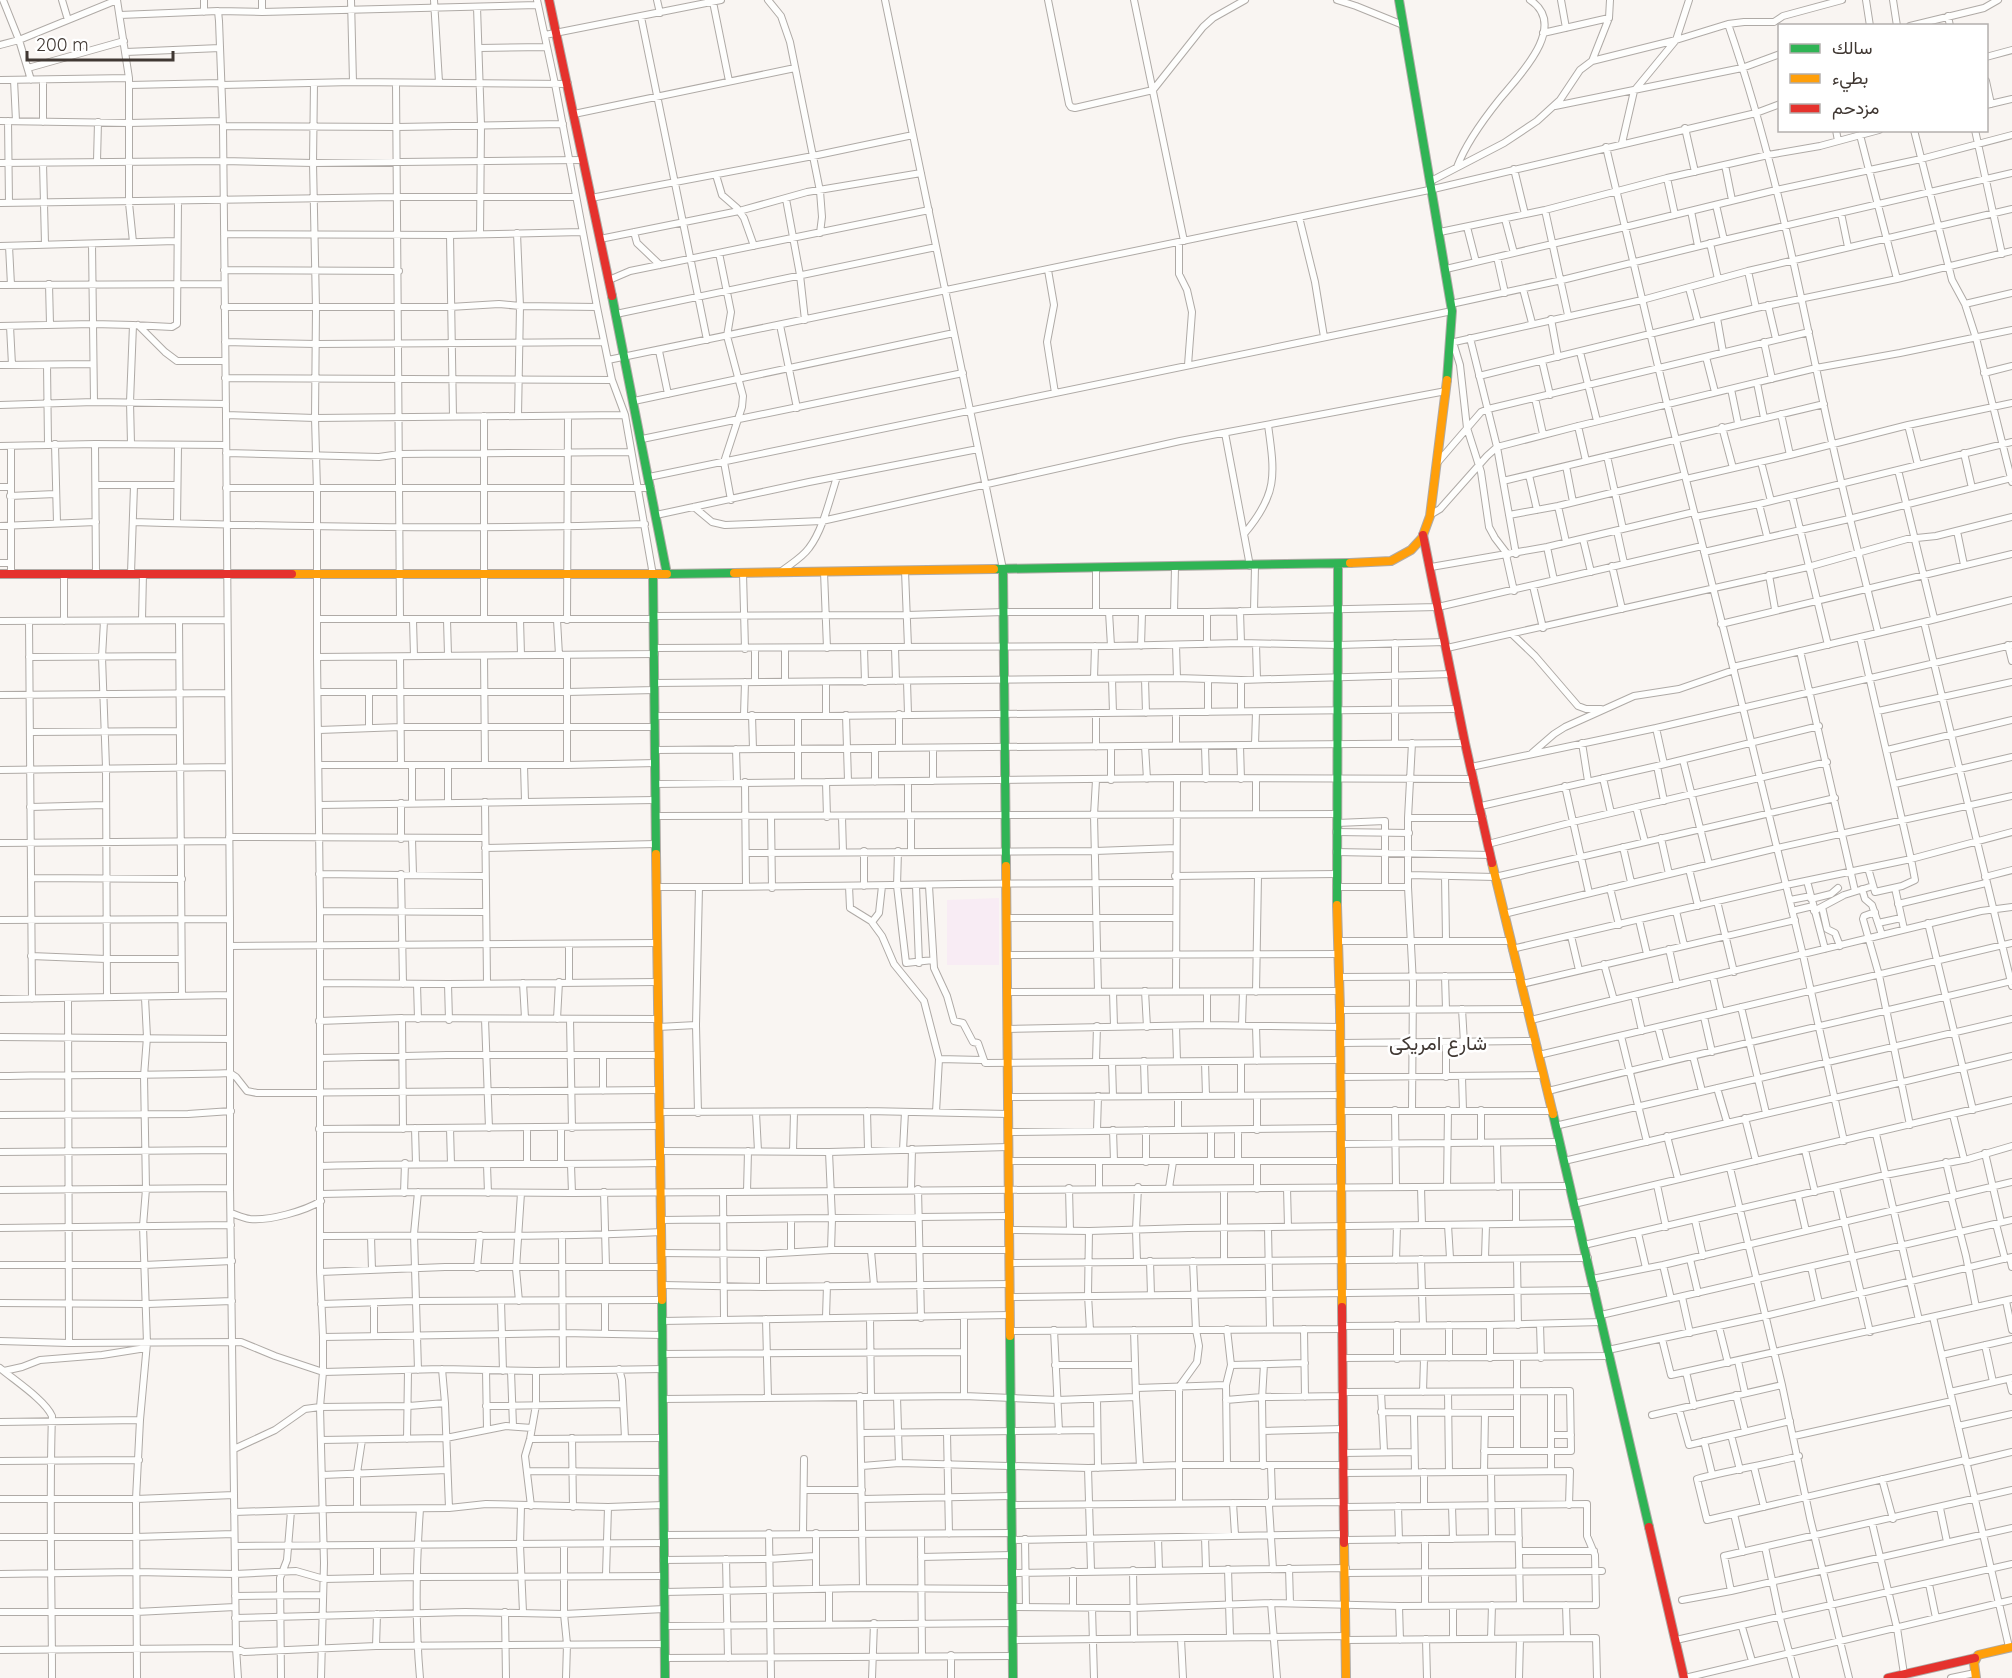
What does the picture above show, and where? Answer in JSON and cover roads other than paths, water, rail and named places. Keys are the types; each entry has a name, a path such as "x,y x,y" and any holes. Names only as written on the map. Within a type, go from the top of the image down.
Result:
{"street":[{"path":"62,0 68,21"},
{"path":"0,45 19,40 117,0 129,82 129,202 133,242"},
{"path":"204,0 204,12"},
{"path":"262,0 262,12"},
{"path":"351,0 353,82"},
{"path":"434,0 439,82"},
{"path":"549,0 642,439 667,574"},
{"path":"657,0 660,13"},
{"path":"545,35 721,0"},
{"path":"768,0 782,15 790,42 820,191 822,217 820,233"},
{"path":"885,0 1004,568 1013,1678"},
{"path":"1048,0 1071,107 1153,90 1203,27 1213,18 1245,0"},
{"path":"1134,0 1181,242 1179,274 1187,290 1192,312 1188,365"},
{"path":"1337,0 1403,25"},
{"path":"0,574 653,575 1252,566 1379,563 1396,559 1412,550 1423,535 1430,516 1451,343 1451,308 1446,268 1399,0"},
{"path":"1458,167 1462,155 1485,119 1523,74 1539,46 1545,26 1539,6 1530,0"},
{"path":"1561,0 1566,28"},
{"path":"1592,61 1609,18 1610,0"},
{"path":"1623,143 1634,91 1676,40 1689,0"},
{"path":"1432,185 1458,167 1521,133 1554,106 1581,70 1592,61 1728,24 1774,22 1783,16 1842,0"},
{"path":"1866,0 1870,24"},
{"path":"1893,0 1897,24"},
{"path":"1918,24 1984,8 1998,0"},
{"path":"713,2 729,81"},
{"path":"120,15 218,11 477,7 538,3 612,380 625,415 653,575 656,943 663,1285 665,1678"},
{"path":"3,5 19,40 31,80"},
{"path":"477,7 481,125 480,234"},
{"path":"218,11 224,200 230,1188 235,1618 238,1678"},
{"path":"641,16 707,340"},
{"path":"1948,16 1950,24"},
{"path":"1543,33 1609,18"},
{"path":"1728,24 1768,155 1803,299 1849,519 1878,632"},
{"path":"28,68 124,41"},
{"path":"479,48 547,47"},
{"path":"126,52 220,48"},
{"path":"1988,56 2012,50"},
{"path":"1554,106 1742,68 1778,54"},
{"path":"574,114 795,68"},
{"path":"0,80 221,84 439,82 568,84"},
{"path":"14,80 16,121"},
{"path":"43,80 43,122"},
{"path":"396,83 399,234 400,619"},
{"path":"314,84 312,125 316,308 319,730 320,1272 323,1337 320,1407 324,1579 321,1678"},
{"path":"1989,105 2012,100"},
{"path":"609,360 1299,217 1756,113 1778,104"},
{"path":"0,121 397,127 563,124"},
{"path":"8,121 9,203"},
{"path":"97,162 99,122"},
{"path":"1685,128 1695,172"},
{"path":"1836,132 1838,141"},
{"path":"1440,232 1545,210 1616,190 1871,132"},
{"path":"317,619 567,620 826,614 1142,613 1438,607 1514,591 1624,563 1849,519 2012,479 1976,338 1965,304 1954,286 1948,266 1914,132"},
{"path":"1975,132 2002,254"},
{"path":"591,198 913,135"},
{"path":"1860,135 1897,279"},
{"path":"1446,268 1732,200 1921,159 2012,135"},
{"path":"1606,147 1712,588 1744,706 1812,991 1844,1141"},
{"path":"0,163 223,161 398,163 583,160"},
{"path":"43,163 45,244"},
{"path":"1725,165 1732,200"},
{"path":"1514,169 1525,214"},
{"path":"600,239 739,211 807,192 921,172"},
{"path":"649,477 1324,337 1451,308 1785,225 2012,173"},
{"path":"716,174 722,195 739,211 747,225 754,246"},
{"path":"1667,178 1675,215"},
{"path":"0,203 398,197 576,197"},
{"path":"786,199 800,274 805,320"},
{"path":"0,326 93,324 175,326 177,324 178,201"},
{"path":"1716,205 1724,240"},
{"path":"1451,343 1642,300 1793,260 2012,209"},
{"path":"609,279 630,271 928,210"},
{"path":"1545,210 1569,315"},
{"path":"1690,211 1698,246"},
{"path":"1841,213 1848,248"},
{"path":"1299,217 1315,282 1324,337"},
{"path":"1505,219 1514,253"},
{"path":"1467,227 1476,262"},
{"path":"224,234 450,235 582,232"},
{"path":"634,232 637,243 660,265"},
{"path":"517,233 520,306 518,416"},
{"path":"450,235 453,416"},
{"path":"0,246 176,241"},
{"path":"1710,243 1718,279"},
{"path":"92,244 94,402"},
{"path":"9,246 11,285"},
{"path":"616,314 936,247"},
{"path":"1479,376 1768,305 1897,279 2012,251"},
{"path":"719,253 731,312 727,336 743,396 742,407 724,462 731,500"},
{"path":"1497,257 1505,293"},
{"path":"224,270 399,271"},
{"path":"1048,270 1054,306 1047,342 1055,393"},
{"path":"1748,272 1756,308"},
{"path":"49,284 50,324"},
{"path":"0,285 224,284"},
{"path":"1689,288 1698,322"},
{"path":"1524,289 1532,323"},
{"path":"1965,304 2012,293"},
{"path":"224,307 450,307 499,304 597,307"},
{"path":"1768,305 1776,339"},
{"path":"1717,318 1723,352"},
{"path":"1551,319 1558,357"},
{"path":"135,325 177,361 225,361"},
{"path":"131,444 130,402 135,325"},
{"path":"780,325 797,408"},
{"path":"10,326 12,365"},
{"path":"1430,516 1448,501 1497,447 1816,368 2012,330"},
{"path":"1437,462 1481,412 1488,409 1809,332"},
{"path":"634,401 954,333"},
{"path":"1470,338 1497,447 1509,515 1514,591"},
{"path":"225,342 399,344 604,342"},
{"path":"1764,342 1772,379"},
{"path":"1451,343 1460,365 1467,428 1479,465 1489,527 1495,538 1510,554"},
{"path":"659,351 668,394"},
{"path":"1580,352 1597,421"},
{"path":"1706,357 1715,392"},
{"path":"1542,361 1550,395"},
{"path":"0,365 93,364"},
{"path":"47,365 57,523"},
{"path":"1983,372 2012,366"},
{"path":"642,439 963,373"},
{"path":"225,378 612,380"},
{"path":"1757,383 1764,418"},
{"path":"1731,389 1738,423"},
{"path":"694,507 712,522 725,525 822,521 1225,433 1446,391"},
{"path":"1535,398 1543,434"},
{"path":"0,405 94,402 226,404"},
{"path":"1509,515 1558,506 1614,491 1761,462 1908,425 2012,403"},
{"path":"1503,481 1824,404"},
{"path":"1781,414 1790,455"},
{"path":"226,415 315,418 625,415"},
{"path":"484,416 484,620"},
{"path":"567,620 568,416"},
{"path":"1244,534 1272,489 1273,471 1268,425"},
{"path":"1908,425 1918,465"},
{"path":"1578,426 1586,461"},
{"path":"1722,427 1733,468"},
{"path":"1225,433 1252,566 1254,611"},
{"path":"1431,567 1547,547 1695,514 1759,504 2012,442"},
{"path":"95,444 96,573"},
{"path":"0,446 226,445"},
{"path":"11,446 11,574"},
{"path":"177,523 178,446"},
{"path":"656,515 978,449"},
{"path":"226,453 379,457 399,454 630,452"},
{"path":"1964,453 1972,488"},
{"path":"1607,456 1624,563"},
{"path":"1761,462 1771,501"},
{"path":"1566,465 1573,502"},
{"path":"1898,470 1934,618"},
{"path":"1529,475 1537,510"},
{"path":"779,573 809,549 822,521 837,477"},
{"path":"96,485 177,485"},
{"path":"131,573 134,486"},
{"path":"0,488 10,487"},
{"path":"226,488 399,490 651,488"},
{"path":"10,496 55,494"},
{"path":"1792,496 1828,645"},
{"path":"1759,504 1767,536"},
{"path":"1558,506 1566,542"},
{"path":"317,657 1240,643 1446,645 1543,628 1808,567 1915,537 1936,536 2012,517"},
{"path":"0,526 96,522"},
{"path":"133,522 317,526 645,524"},
{"path":"1957,531 1964,565"},
{"path":"1423,535 1465,743 1503,914 1548,1091 1684,1678 2012,1600"},
{"path":"1583,539 1591,572"},
{"path":"1547,547 1554,580"},
{"path":"1721,624 1775,609 2012,554"},
{"path":"0,563 11,563"},
{"path":"1338,564 1339,710 1336,887 1341,1027 1341,1294 1346,1678"},
{"path":"1612,566 1622,609"},
{"path":"1174,612 1175,567"},
{"path":"1096,568 1096,612"},
{"path":"905,571 908,647"},
{"path":"824,572 827,648"},
{"path":"142,573 142,620"},
{"path":"743,573 745,649"},
{"path":"64,574 64,621"},
{"path":"1769,575 1775,609"},
{"path":"1533,586 1543,628"},
{"path":"1531,754 1565,727 1634,696 1679,689 1733,668 2012,600"},
{"path":"1240,611 1240,643"},
{"path":"1109,612 1111,646"},
{"path":"1207,612 1207,644"},
{"path":"1141,646 1142,613"},
{"path":"520,619 521,655"},
{"path":"0,621 228,620"},
{"path":"413,620 414,656"},
{"path":"447,620 448,656"},
{"path":"557,620 559,655"},
{"path":"28,621 32,999"},
{"path":"104,621 102,657 106,767 107,997"},
{"path":"179,621 182,768 182,996"},
{"path":"1548,1091 1629,1070 2012,983 1985,880 1924,622"},
{"path":"1512,634 1535,656 1578,706 1586,709 1605,709"},
{"path":"1860,637 1895,784 1914,882 1875,892 1868,868"},
{"path":"1395,643 1395,744"},
{"path":"1256,644 1257,679"},
{"path":"1176,645 1177,678"},
{"path":"1471,767 1656,728 2010,645 2012,661"},
{"path":"1094,679 1095,646"},
{"path":"864,648 865,682"},
{"path":"895,648 896,681"},
{"path":"755,649 755,682"},
{"path":"784,649 785,682"},
{"path":"1800,651 1852,872 1858,890 1872,905 1882,935"},
{"path":"567,655 567,765"},
{"path":"29,657 179,656"},
{"path":"484,656 485,765"},
{"path":"400,657 401,765"},
{"path":"318,692 567,692 745,682 1177,678 1241,680 1452,674"},
{"path":"1112,679 1113,713"},
{"path":"1145,680 1146,713"},
{"path":"1208,680 1208,712"},
{"path":"1241,680 1241,711"},
{"path":"907,681 908,714"},
{"path":"744,715 745,682"},
{"path":"825,717 826,682"},
{"path":"1878,711 1942,699 2012,682"},
{"path":"369,692 369,728"},
{"path":"0,695 228,693"},
{"path":"655,716 825,717 899,714 1395,711 1458,708"},
{"path":"1255,745 1256,712"},
{"path":"1096,713 1096,747"},
{"path":"1176,713 1176,745"},
{"path":"899,714 899,748"},
{"path":"752,715 753,749"},
{"path":"846,715 848,781"},
{"path":"798,717 798,782"},
{"path":"1887,750 2012,720"},
{"path":"1480,806 1683,760 1819,726"},
{"path":"319,730 655,727"},
{"path":"1656,728 1664,801"},
{"path":"30,732 180,731"},
{"path":"1412,743 1408,818 1412,977 1412,1110"},
{"path":"656,750 1465,743"},
{"path":"1581,743 1588,781"},
{"path":"1145,746 1147,779"},
{"path":"1205,746 1206,779"},
{"path":"1240,746 1241,779"},
{"path":"1111,747 1111,780"},
{"path":"933,748 933,781"},
{"path":"736,749 737,782"},
{"path":"875,749 875,782"},
{"path":"1895,784 2012,757"},
{"path":"1683,760 1708,864"},
{"path":"1488,844 1827,762"},
{"path":"319,765 656,763"},
{"path":"412,765 412,803"},
{"path":"448,765 448,802"},
{"path":"524,765 525,801"},
{"path":"0,770 228,767"},
{"path":"656,784 1176,778 1474,779"},
{"path":"1176,778 1176,991"},
{"path":"1603,778 1611,813"},
{"path":"1096,780 1098,992"},
{"path":"1256,780 1256,813"},
{"path":"745,782 746,887"},
{"path":"826,782 827,817"},
{"path":"908,782 911,851"},
{"path":"1565,786 1589,893"},
{"path":"1503,914 1777,848 2012,796"},
{"path":"1409,875 1495,877 1835,798"},
{"path":"319,805 655,800"},
{"path":"485,802 487,983"},
{"path":"401,803 401,839"},
{"path":"30,807 105,805"},
{"path":"1636,807 1645,842"},
{"path":"656,816 1005,817 1256,813 1336,823 1370,832 1409,833"},
{"path":"771,816 772,888"},
{"path":"842,817 843,852"},
{"path":"1408,818 1483,818"},
{"path":"1336,823 1384,820 1386,832 1385,886"},
{"path":"1370,822 1370,832"},
{"path":"1338,941 1446,940 1511,945 1571,936 1786,885 1911,859 2012,832"},
{"path":"0,843 485,838"},
{"path":"1661,838 1670,874"},
{"path":"412,839 413,874"},
{"path":"485,848 656,844"},
{"path":"747,854 864,851 1095,851 1176,848"},
{"path":"1623,848 1631,882"},
{"path":"864,851 864,886"},
{"path":"898,851 897,886 906,964 933,960"},
{"path":"1336,852 1491,855"},
{"path":"1689,869 1698,906"},
{"path":"1898,904 1985,880 2012,870"},
{"path":"319,874 485,876"},
{"path":"401,874 403,984"},
{"path":"656,887 1006,885 1336,874"},
{"path":"1256,992 1258,876"},
{"path":"1445,876 1446,940"},
{"path":"1834,876 1838,888 1844,895"},
{"path":"31,878 182,879"},
{"path":"1807,881 1825,949"},
{"path":"916,885 919,963"},
{"path":"849,886 850,908 872,922 883,938 894,964 923,999 939,1059 936,1112"},
{"path":"872,922 879,913 882,886"},
{"path":"929,886 934,968 947,996 954,1021 963,1023 973,1042 978,1043 982,1060"},
{"path":"1790,900 1825,908 1844,895 1872,886"},
{"path":"698,1113 696,1025 699,887"},
{"path":"1336,887 1408,887"},
{"path":"1610,888 1620,925"},
{"path":"1792,911 1813,906 1838,888"},
{"path":"1895,888 1904,929"},
{"path":"1826,896 1827,929 1835,933 1839,946"},
{"path":"1717,902 1734,972"},
{"path":"1531,1020 1928,923 2012,907"},
{"path":"320,911 485,912"},
{"path":"1676,911 1684,945"},
{"path":"1875,912 1863,917 1879,975 1910,1125"},
{"path":"1006,918 1175,918"},
{"path":"1878,923 1901,918"},
{"path":"0,920 230,919"},
{"path":"1639,920 1647,954"},
{"path":"1340,977 1445,976 1520,980 1579,970 1795,920"},
{"path":"1928,923 1973,1110"},
{"path":"1571,936 1579,970"},
{"path":"230,946 656,943"},
{"path":"569,944 569,982"},
{"path":"1539,1055 2012,944"},
{"path":"1669,949 1677,985"},
{"path":"1007,955 1339,954"},
{"path":"32,956 182,959"},
{"path":"1604,964 1614,1000"},
{"path":"1445,976 1446,1009"},
{"path":"1713,977 1721,1012"},
{"path":"557,1018 559,982"},
{"path":"320,983 657,982"},
{"path":"523,983 525,1018"},
{"path":"417,984 418,1018"},
{"path":"448,984 449,1020"},
{"path":"1145,991 1147,1027"},
{"path":"1007,992 1340,991"},
{"path":"1113,992 1114,1026"},
{"path":"1207,992 1207,1025"},
{"path":"1242,1025 1243,992"},
{"path":"0,999 230,995"},
{"path":"1634,995 1642,1031"},
{"path":"68,998 69,1343"},
{"path":"136,1678 136,1499 147,1346 143,1226 146,1189 145,998"},
{"path":"1742,1007 1766,1113"},
{"path":"1340,1010 1528,1008"},
{"path":"1462,1009 1464,1043"},
{"path":"1704,1017 1712,1052"},
{"path":"319,1022 402,1018 449,1020 557,1018 696,1025"},
{"path":"402,1018 404,1128"},
{"path":"485,1019 489,1128"},
{"path":"570,1019 572,1128"},
{"path":"1555,1126 2012,1019"},
{"path":"1007,1029 1207,1025 1341,1027"},
{"path":"1096,1061 1098,1026"},
{"path":"1176,1026 1177,1061"},
{"path":"1256,1026 1257,1061"},
{"path":"1658,1027 1667,1062"},
{"path":"1621,1036 1647,1142"},
{"path":"0,1037 230,1039"},
{"name":"شارع امريكى","path":"1341,1043 1536,1041"},
{"path":"1446,1043 1446,1077"},
{"path":"603,1055 603,1091"},
{"path":"320,1058 658,1055"},
{"path":"1693,1056 1702,1091"},
{"path":"1564,1161 2012,1056"},
{"path":"939,1059 982,1060 988,1064 1341,1060"},
{"path":"1144,1061 1145,1096"},
{"path":"1241,1061 1241,1095"},
{"path":"1112,1062 1113,1096"},
{"path":"1206,1062 1206,1096"},
{"path":"0,1076 69,1074 144,1076 230,1073 249,1092 659,1090"},
{"path":"1341,1077 1544,1075"},
{"path":"1462,1077 1463,1110"},
{"path":"1717,1088 1727,1122"},
{"path":"1008,1097 1341,1095"},
{"path":"1097,1130 1098,1096"},
{"path":"1178,1130 1179,1096"},
{"path":"1257,1096 1257,1130"},
{"path":"1574,1204 2012,1100"},
{"path":"1395,1110 1396,1187"},
{"path":"1447,1187 1448,1110"},
{"path":"1481,1110 1481,1143"},
{"path":"0,1115 231,1111"},
{"path":"659,1112 867,1111 1008,1114"},
{"path":"867,1111 868,1150"},
{"path":"1341,1111 1552,1111"},
{"path":"793,1151 794,1112"},
{"path":"903,1150 904,1112"},
{"path":"756,1113 758,1151"},
{"path":"1953,1115 1964,1159"},
{"path":"1745,1118 1756,1161"},
{"path":"319,1129 561,1129 659,1126"},
{"path":"415,1128 416,1164"},
{"path":"450,1128 451,1164"},
{"path":"527,1128 527,1164"},
{"path":"1008,1131 1341,1128"},
{"path":"561,1129 561,1164"},
{"path":"1113,1130 1114,1161"},
{"path":"1146,1130 1146,1161"},
{"path":"1211,1130 1211,1161"},
{"path":"1238,1130 1238,1161"},
{"path":"1876,1134 1918,1320"},
{"path":"1667,1136 1678,1179"},
{"path":"1341,1144 1559,1142"},
{"path":"1497,1143 1498,1186"},
{"path":"1584,1245 1885,1175 1964,1159 2012,1146"},
{"path":"660,1151 829,1152 1008,1147"},
{"path":"912,1149 920,1217 918,1251 921,1318"},
{"path":"0,1152 230,1150"},
{"path":"1805,1150 1815,1192"},
{"path":"747,1192 748,1151"},
{"path":"829,1152 831,1250"},
{"path":"1985,1153 1999,1223 2012,1267"},
{"path":"1008,1161 1341,1161"},
{"path":"1099,1161 1099,1188"},
{"path":"1257,1161 1257,1189"},
{"path":"1169,1188 1173,1162"},
{"path":"1946,1162 1976,1307"},
{"path":"320,1166 405,1163 487,1165 660,1163"},
{"path":"404,1193 405,1163"},
{"path":"487,1165 488,1193"},
{"path":"571,1165 572,1193"},
{"path":"1730,1168 1794,1437 1830,1605 1849,1678"},
{"path":"1592,1279 1703,1256 2012,1182"},
{"path":"231,1213 247,1218 264,1218 310,1208 321,1198 418,1192 747,1192 1138,1187 1257,1189 1570,1185"},
{"path":"1658,1185 1666,1227"},
{"path":"1516,1186 1516,1224"},
{"path":"1137,1261 1138,1187"},
{"path":"1421,1187 1422,1225"},
{"path":"1836,1187 1870,1332"},
{"path":"0,1190 230,1188"},
{"path":"1069,1188 1070,1230"},
{"path":"1287,1188 1288,1227"},
{"path":"1224,1189 1224,1261"},
{"path":"417,1370 414,1234 418,1192"},
{"path":"604,1192 606,1267"},
{"path":"723,1192 724,1319"},
{"path":"519,1301 516,1269 520,1193"},
{"path":"1798,1196 1806,1231"},
{"path":"662,1220 1009,1216"},
{"path":"791,1219 791,1252"},
{"path":"1695,1220 1703,1256"},
{"path":"1010,1330 1304,1329 1397,1325 1518,1325 1601,1318 1671,1299 2012,1220"},
{"path":"1009,1230 1089,1231 1579,1223"},
{"path":"0,1228 231,1225"},
{"path":"1448,1225 1450,1258"},
{"path":"1485,1258 1486,1225"},
{"path":"1396,1260 1397,1226"},
{"path":"1269,1227 1270,1329"},
{"path":"1089,1231 1090,1330"},
{"path":"321,1236 605,1235 662,1232"},
{"path":"1638,1233 1646,1268"},
{"path":"477,1268 480,1235"},
{"path":"562,1235 563,1371"},
{"path":"371,1236 372,1270"},
{"path":"662,1253 763,1254 831,1250 1009,1250"},
{"path":"871,1251 874,1285"},
{"path":"763,1254 763,1287"},
{"path":"1517,1258 1518,1325"},
{"path":"1009,1263 1587,1258"},
{"path":"1342,1358 1541,1358 1609,1353 2009,1258"},
{"path":"1421,1259 1423,1325"},
{"path":"1690,1259 1698,1293"},
{"path":"0,1265 144,1265 232,1261"},
{"path":"1150,1261 1150,1295"},
{"path":"1179,1503 1179,1387 1198,1358 1199,1342 1196,1330 1193,1261"},
{"path":"1663,1265 1671,1299"},
{"path":"320,1272 415,1268 662,1267"},
{"path":"1811,1267 1819,1303"},
{"path":"663,1285 763,1287 1009,1284"},
{"path":"826,1317 827,1285"},
{"path":"1010,1297 1595,1290"},
{"path":"1682,1297 1690,1333"},
{"path":"321,1304 415,1301 662,1300"},
{"path":"1662,1339 1671,1375 2009,1300 2012,1330"},
{"path":"0,1303 147,1304 232,1301"},
{"path":"501,1301 502,1334 513,1426"},
{"path":"605,1301 605,1334"},
{"path":"374,1303 374,1335"},
{"path":"662,1321 1010,1315"},
{"path":"964,1317 964,1396"},
{"path":"1888,1678 1975,1658 1987,1652 2010,1647 1989,1570 1933,1317"},
{"path":"766,1319 768,1398"},
{"path":"870,1319 871,1397"},
{"path":"1540,1324 1541,1358"},
{"path":"1397,1325 1397,1359"},
{"path":"1449,1325 1449,1358"},
{"path":"1490,1325 1490,1358"},
{"path":"1719,1327 1728,1363"},
{"path":"1227,1329 1231,1365 1226,1385 1227,1465"},
{"path":"1304,1329 1305,1396"},
{"path":"1054,1330 1059,1431"},
{"path":"1134,1330 1140,1466"},
{"path":"323,1337 563,1333 662,1335"},
{"path":"1942,1355 2012,1340"},
{"path":"0,1341 147,1346 244,1342 274,1356 323,1372 442,1369 507,1371 663,1369"},
{"path":"1985,1345 1993,1382"},
{"path":"1,1370 22,1367 40,1360 97,1356 147,1346"},
{"path":"663,1354 964,1353"},
{"path":"1517,1358 1517,1451"},
{"path":"1423,1392 1424,1359"},
{"path":"1738,1361 1745,1393"},
{"path":"1263,1466 1264,1364"},
{"path":"1231,1365 1305,1364"},
{"path":"1055,1365 1135,1365"},
{"path":"442,1369 449,1508"},
{"path":"619,1369 625,1438"},
{"path":"1,1370 49,1410 52,1422 50,1460 52,1678"},
{"path":"486,1370 487,1429"},
{"path":"407,1439 408,1371"},
{"path":"531,1506 525,1456 536,1405 536,1371"},
{"path":"1686,1372 1694,1406"},
{"path":"1950,1392 2010,1378 2012,1391"},
{"path":"1136,1388 1226,1385"},
{"path":"1652,1415 1782,1385"},
{"path":"1551,1391 1551,1471"},
{"path":"1226,1400 1381,1392 1570,1391 1571,1451 1484,1451"},
{"path":"1381,1392 1384,1452"},
{"path":"1448,1392 1449,1472"},
{"path":"1736,1395 1745,1431"},
{"path":"860,1396 863,1588"},
{"path":"663,1399 964,1396 1057,1400 1136,1397"},
{"path":"897,1397 899,1463"},
{"path":"1097,1398 1098,1468"},
{"path":"1794,1437 1952,1401"},
{"path":"234,1449 275,1430 303,1410 320,1407 409,1406 445,1403"},
{"path":"486,1406 623,1404"},
{"path":"1679,1409 1689,1445 1790,1421"},
{"path":"1381,1413 1517,1413"},
{"path":"1414,1413 1415,1472"},
{"path":"1485,1413 1484,1451 1492,1506 1492,1538"},
{"path":"1958,1426 2012,1414"},
{"path":"0,1422 140,1420"},
{"path":"321,1440 446,1438 487,1429 513,1426 532,1428"},
{"path":"1263,1431 1343,1429"},
{"path":"861,1432 1097,1430"},
{"path":"947,1433 949,1534"},
{"path":"1551,1435 1571,1435"},
{"path":"1731,1435 1740,1470"},
{"path":"572,1438 573,1507"},
{"path":"530,1439 662,1438"},
{"path":"357,1509 357,1473 362,1440"},
{"path":"1704,1441 1712,1474"},
{"path":"1343,1453 1414,1452"},
{"path":"1798,1456 1697,1479 1707,1520 1882,1479 1966,1461 2012,1454"},
{"path":"803,1533 804,1459"},
{"path":"0,1461 139,1460"},
{"path":"862,1466 947,1463 1088,1468 1227,1465 1415,1472 1570,1471 1569,1505"},
{"path":"1271,1466 1273,1569"},
{"path":"1754,1467 1764,1507"},
{"path":"1088,1468 1091,1570"},
{"path":"322,1475 447,1470"},
{"path":"527,1470 663,1473"},
{"path":"1424,1472 1424,1506"},
{"path":"1882,1479 1893,1519"},
{"path":"805,1490 862,1490"},
{"path":"1731,1591 1724,1556 2012,1490"},
{"path":"0,1499 136,1499 234,1495"},
{"path":"862,1499 948,1498 1090,1504 1270,1502 1398,1506 1587,1504 1587,1536 1599,1571 1596,1605 1399,1606 1271,1602 1134,1608 1012,1607"},
{"path":"1233,1503 1235,1535"},
{"path":"234,1512 420,1509 486,1504 573,1507 663,1505"},
{"path":"1518,1505 1520,1605"},
{"path":"521,1506 523,1612"},
{"path":"1398,1506 1399,1540"},
{"path":"1452,1506 1453,1539"},
{"path":"606,1575 608,1507"},
{"path":"1940,1508 1947,1542"},
{"path":"420,1509 417,1544 417,1646 420,1678"},
{"path":"281,1678 281,1572 287,1560 291,1510"},
{"path":"1734,1514 1743,1552"},
{"path":"1872,1523 1897,1628 1904,1674"},
{"path":"1682,1600 2012,1528"},
{"path":"769,1533 771,1678"},
{"path":"235,1546 606,1544 769,1533 949,1534 1011,1536 1025,1539 1272,1534 1399,1540 1519,1538"},
{"path":"816,1533 816,1589"},
{"path":"0,1537 234,1534"},
{"path":"921,1535 922,1656"},
{"path":"1205,1537 1206,1569"},
{"path":"1158,1538 1159,1570"},
{"path":"1025,1539 1026,1607"},
{"path":"1425,1539 1425,1605"},
{"path":"564,1544 566,1678"},
{"path":"377,1545 377,1577"},
{"path":"1765,1547 1788,1653 1796,1678"},
{"path":"1519,1551 1594,1551"},
{"path":"921,1557 1012,1555"},
{"path":"663,1560 815,1556"},
{"path":"726,1559 726,1626 729,1658"},
{"path":"1676,1640 1743,1627 2012,1564"},
{"path":"1012,1573 1289,1568 1425,1573 1599,1571"},
{"path":"1289,1568 1290,1603"},
{"path":"1228,1569 1230,1636"},
{"path":"1133,1570 1134,1639"},
{"path":"0,1574 136,1572 235,1574 298,1571 324,1579 418,1576 521,1578 606,1575 664,1576"},
{"path":"1072,1606 1073,1571"},
{"path":"1929,1584 1936,1618"},
{"path":"829,1588 829,1624"},
{"path":"664,1592 829,1588 1012,1589"},
{"path":"235,1596 323,1594"},
{"path":"1271,1602 1276,1678"},
{"path":"1491,1639 1492,1605"},
{"path":"1566,1605 1567,1637"},
{"path":"1399,1606 1400,1640"},
{"path":"1453,1606 1454,1639"},
{"path":"0,1612 136,1612 235,1607"},
{"path":"1092,1608 1094,1678"},
{"path":"235,1618 417,1613 564,1614 664,1609"},
{"path":"505,1612 506,1678"},
{"path":"376,1646 377,1614"},
{"path":"872,1678 874,1623"},
{"path":"665,1626 1012,1623"},
{"path":"1743,1627 1752,1661"},
{"path":"1012,1640 1182,1639 1230,1636 1400,1640 1596,1638 1597,1678"},
{"path":"1182,1639 1184,1678"},
{"path":"1426,1639 1427,1678"},
{"path":"1519,1678 1520,1639"},
{"path":"0,1650 236,1648 244,1652 322,1647 664,1644"},
{"path":"951,1655 951,1678"},
{"path":"664,1658 1012,1656"},
{"path":"1951,1678 1975,1675 1975,1658"}]}
